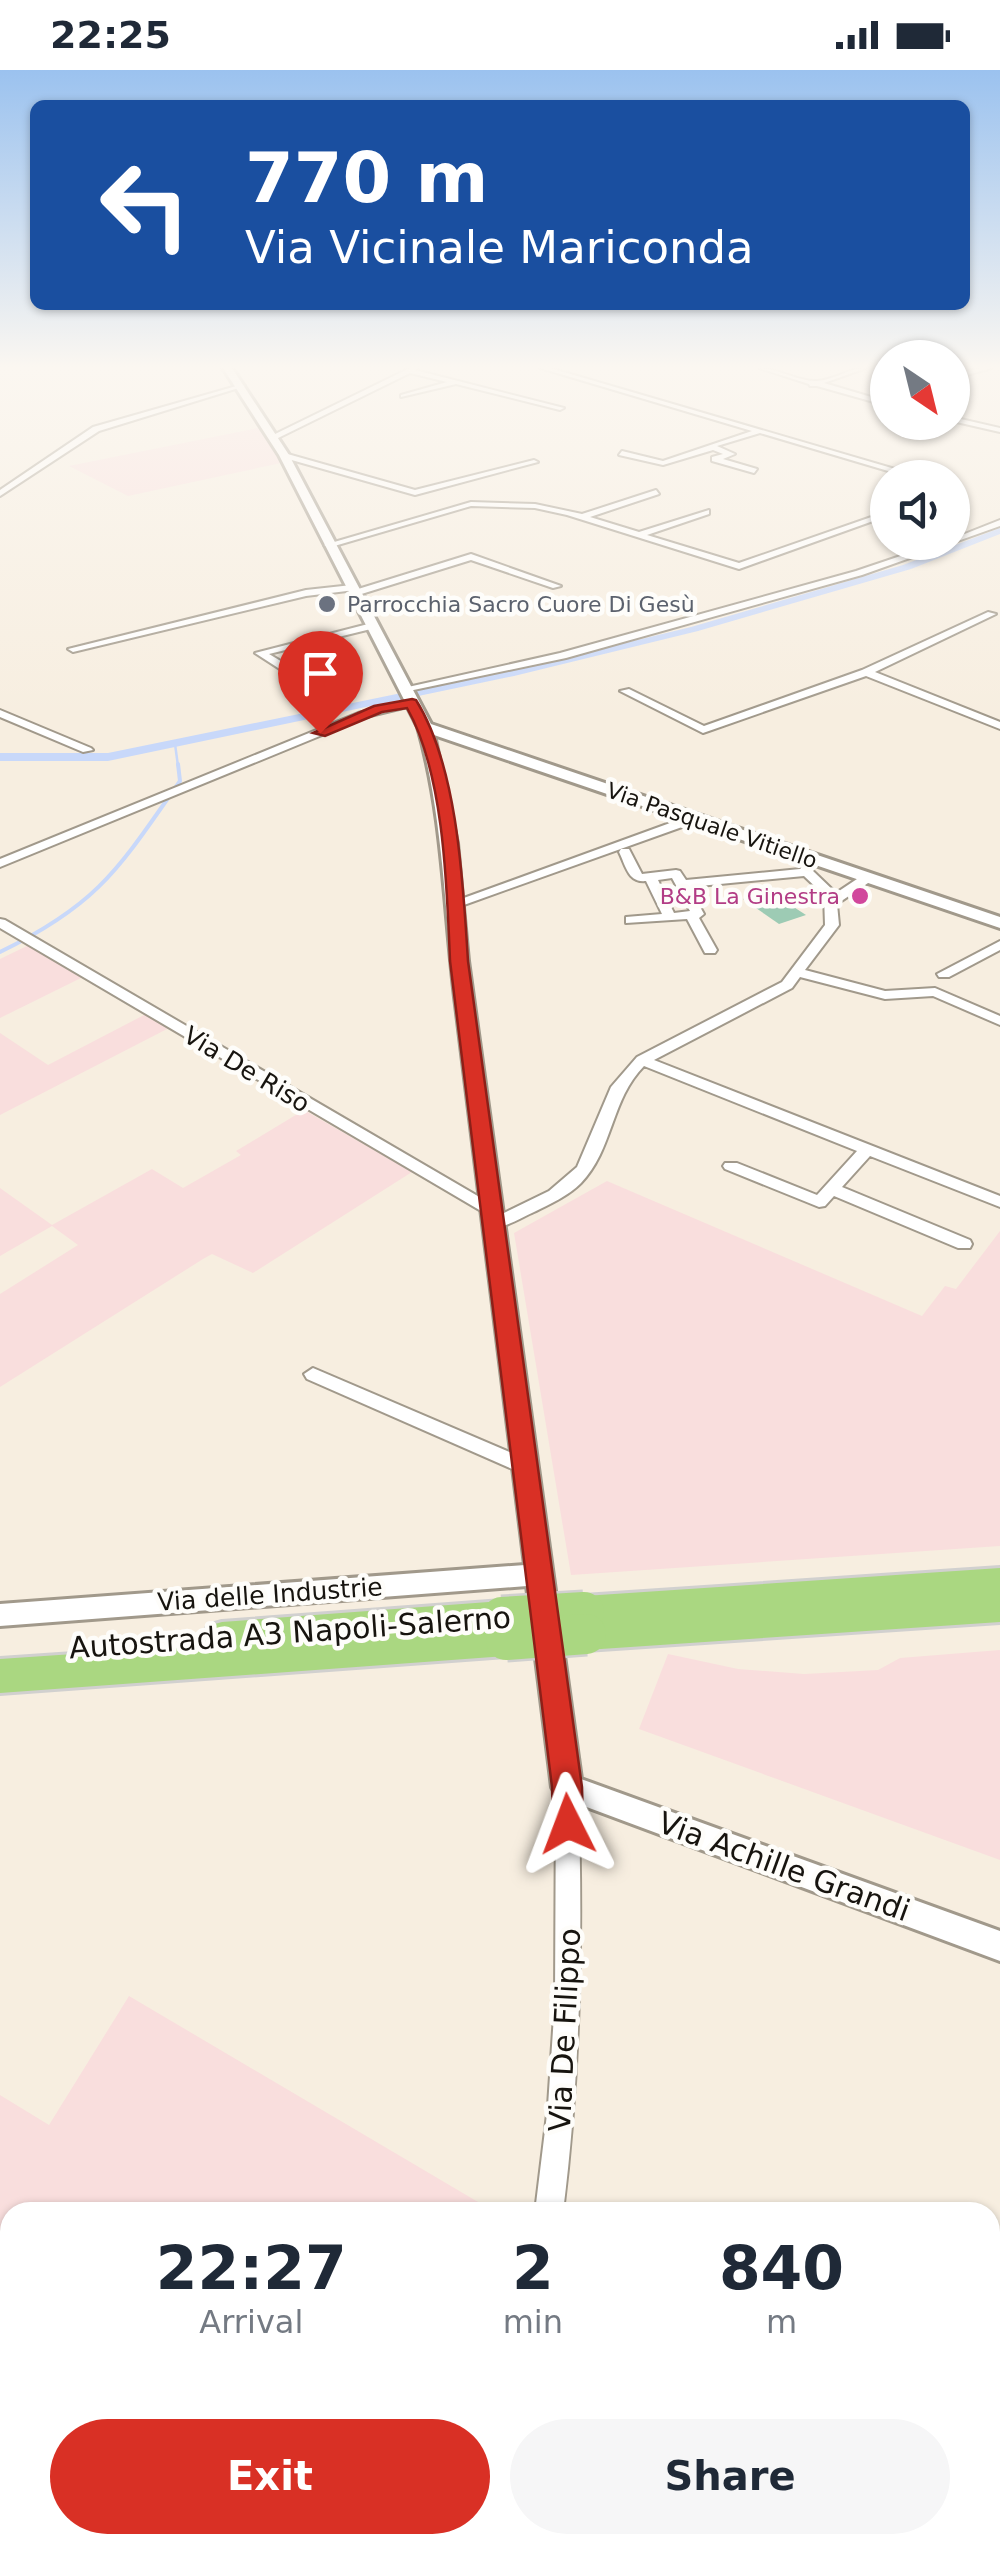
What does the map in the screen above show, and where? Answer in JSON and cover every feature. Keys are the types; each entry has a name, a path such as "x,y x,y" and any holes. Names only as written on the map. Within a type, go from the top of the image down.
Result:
{"highway":[{"name":"Autostrada A3 Napoli-Salerno","path":"0,1676 1000,1583"},
{"name":"Autostrada A3 Napoli-Salerno","path":"585,1623 1000,1606"},
{"name":"Autostrada A3 Napoli-Salerno","path":"0,1654 504,1629"}],"street":[{"path":"298,484 425,727 443,796 459,961 567,1787"},
{"path":"384,484 442,502 535,506 739,566 870,521"},
{"path":"415,493 450,484"},
{"path":"582,517 656,492"},
{"path":"328,545 471,504"},
{"path":"638,535 706,512"},
{"path":"970,535 1000,523"},
{"path":"72,649 306,593 354,591 470,557 556,586"},
{"path":"0,863 408,696 898,560"},
{"path":"625,691 703,730 866,672 991,614"},
{"path":"290,671 260,653 372,626"},
{"path":"866,672 1000,726"},
{"path":"0,713 88,750"},
{"name":"Via Pasquale Vitiello","path":"425,727 692,818 810,866 1000,922"},
{"path":"456,903 692,818"},
{"path":"625,852 638,878 676,874 698,914 631,920"},
{"path":"495,1218 553,1194 582,1172 609,1104 628,1072 642,1060 777,992 832,925 833,901 810,866 682,884"},
{"path":"650,876 670,917"},
{"path":"820,884 837,888 861,882"},
{"path":"833,901 861,882"},
{"path":"691,915 710,950"},
{"name":"Via De Riso","path":"0,924 495,1218"},
{"path":"944,974 1000,946"},
{"path":"797,972 885,995 935,992 1000,1021"},
{"path":"642,1060 1000,1202"},
{"path":"821,1200 868,1149"},
{"path":"732,1166 821,1200 964,1244"},
{"path":"312,1374 526,1466"},
{"name":"Via delle Industrie","path":"0,1615 540,1574"},
{"name":"Via Achille Grandi","path":"567,1787 1000,1946"},
{"name":"Via De Filippo","path":"550,2202 568,2057 572,1932 567,1787"}],"shaded area":[{"path":"104,484 184,484 128,496"},
{"path":"31,944 85,976 0,1018 0,959"},
{"path":"146,1014 169,1028 0,1115 0,1033 48,1065"},
{"path":"304,1110 412,1172 253,1273 212,1254 0,1387 0,1294 78,1245 52,1226 0,1256 0,1188 52,1225 152,1169 183,1188 241,1155 236,1151"},
{"path":"607,1181 922,1316 945,1286 956,1289 1000,1231 1000,1546 571,1575 514,1233"},
{"path":"1000,1650 1000,1860 639,1729 668,1654 738,1669 804,1674 878,1670 900,1658"},
{"path":"129,1996 478,2202 0,2202 0,2095 49,2125"}],"green space":[{"path":"769,891 806,915 779,924 743,899"}],"waterway":[{"path":"0,757 108,757 514,673 694,629 907,567 1000,531"},
{"path":"175,744 178,766"},
{"path":"0,952 61,917 104,881 180,781 178,764"}],"place":[{"name":"Parrocchia Sacro Cuore Di Gesù","path":"327,604"},
{"name":"B&B La Ginestra","path":"860,896"}],"route":[{"path":"320,733 379,709 412,703 425,727 438,767 456,903 459,961 498,1236 567,1787 568,1824"}]}
